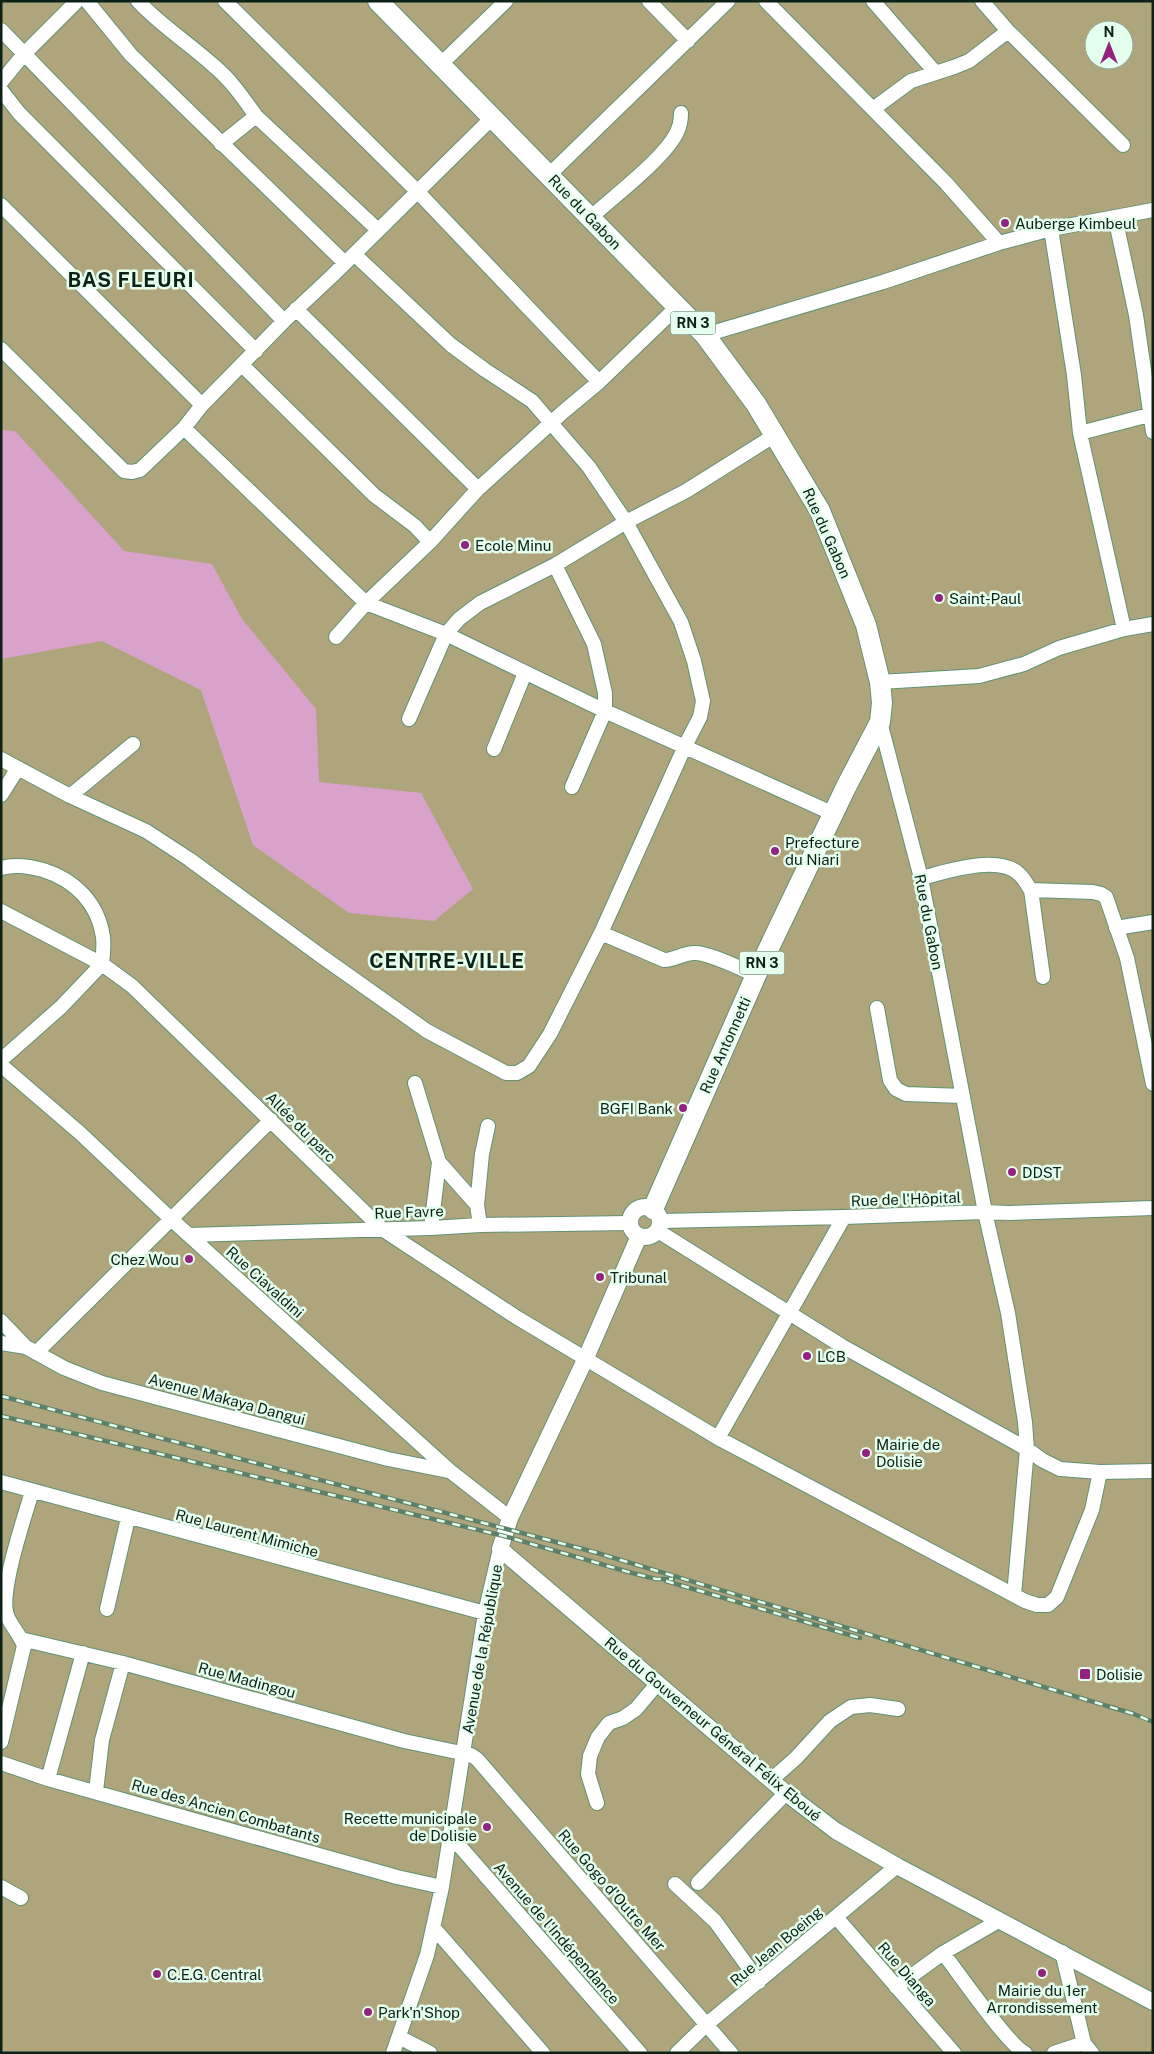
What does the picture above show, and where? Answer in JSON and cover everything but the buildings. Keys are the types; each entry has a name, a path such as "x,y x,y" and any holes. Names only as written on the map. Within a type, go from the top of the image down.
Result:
{"highway":[{"name":"Rue du Gabon","path":"378,1 705,335 756,404 820,511 866,625 880,682 882,703 880,722"},
{"name":"Rue Antonnetti","path":"657,1220 756,975 846,787 880,722"}],"main road":[{"path":"647,1207 657,1220 649,1236 635,1230 631,1216 635,1211 647,1207"},
{"name":"Avenue de la République","path":"500,1549 510,1518 584,1360 635,1230"},
{"name":"Rue du Gouverneur Général Félix Eboué","path":"500,1549 656,1684 786,1793 836,1831 897,1866 1153,2002"}],"street":[{"path":"1,82 24,54 77,1"},
{"path":"1,759 70,796 146,830 427,1031 506,1073 518,1073 529,1066 550,1034 601,933 685,746 700,717 703,702 694,661 681,622 626,522 589,467 551,422 532,401 485,370 451,344 221,144 131,55 86,1"},
{"path":"138,1 175,36 215,67 238,90 256,116 378,230"},
{"path":"225,1 417,191 599,382"},
{"path":"440,64 506,1"},
{"path":"649,1 688,41"},
{"path":"549,175 728,1"},
{"path":"766,1 946,184 999,243"},
{"path":"873,1 935,72"},
{"path":"982,1 1008,31 1123,145"},
{"path":"1,30 284,321"},
{"path":"873,109 901,86 969,60 1008,31"},
{"path":"1,90 19,113 256,351"},
{"path":"590,218 650,164 673,139 680,124 681,113"},
{"path":"221,144 256,116"},
{"path":"1,349 124,470 132,472 140,470 184,428 202,405 296,309 492,118"},
{"path":"1,205 202,405"},
{"path":"705,335 884,282 999,243 1051,229 1153,210"},
{"path":"1116,217 1136,315 1152,414 1153,432"},
{"path":"1051,229 1074,375 1080,433 1124,629"},
{"path":"336,636 430,542 478,489 551,422 599,382 677,306"},
{"path":"296,309 478,489"},
{"path":"242,365 374,495 415,526 430,542"},
{"path":"1080,433 1152,414"},
{"path":"184,428 366,604 446,634 604,711 834,814"},
{"path":"409,719 446,634 458,619 480,603 555,565 626,522 686,491 775,435"},
{"path":"555,565 594,644 605,693 604,711 572,787"},
{"path":"880,682 979,676 1024,664 1059,648 1124,629 1153,624"},
{"path":"494,749 525,673"},
{"name":"Rue du Gabon","path":"880,722 921,878 985,1212 1008,1314 1025,1422 1027,1449 1014,1594"},
{"path":"70,796 133,744"},
{"path":"1,794 18,768"},
{"path":"921,878 988,864 1004,867 1019,873 1031,890 1043,977"},
{"path":"1,868 16,865 33,867 50,872 77,887 88,900 99,922 103,939 102,964 62,1007 1,1060"},
{"path":"1031,890 1093,892 1101,894 1106,898 1126,958 1153,1084"},
{"name":"Allée du parc","path":"1,911 102,964 132,986 382,1229 454,1278 584,1360 718,1438 939,1557 1037,1605 1048,1605 1056,1597 1092,1510 1100,1472"},
{"path":"1116,928 1153,922"},
{"path":"601,933 664,960 673,960 692,952 702,953 756,975"},
{"path":"877,1008 890,1080 896,1089 906,1094 963,1096"},
{"name":"Rue Ciavaldini","path":"1,1065 80,1133 171,1220 450,1471 510,1518"},
{"path":"415,1082 439,1162 431,1228"},
{"path":"1,1321 31,1350 171,1220 271,1120"},
{"path":"480,1225 476,1205 482,1154 488,1126"},
{"path":"439,1162 476,1205"},
{"name":"Rue de l'Hôpital","path":"657,1220 844,1218 1153,1208"},
{"path":"718,1438 788,1312 844,1218"},
{"path":"657,1220 788,1312 842,1346 1027,1449 1042,1460 1060,1469 1100,1472 1153,1471"},
{"name":"Rue Favre","path":"189,1235 480,1225 635,1230"},
{"name":"Avenue Makaya Dangui","path":"1,1343 31,1350 64,1368 102,1383 388,1459 450,1471"},
{"name":"Rue Laurent Mimiche","path":"1,1482 128,1518 485,1613"},
{"path":"1,1742 24,1646 22,1639 10,1624 4,1610 18,1536 32,1492"},
{"path":"107,1609 128,1518"},
{"name":"Avenue de la République","path":"392,2053 427,1954 442,1887 485,1613 500,1549"},
{"name":"Rue Madingou","path":"22,1639 123,1663 404,1741 464,1752"},
{"path":"48,1779 83,1653"},
{"path":"96,1791 102,1740 123,1663"},
{"path":"597,1803 588,1774 590,1756 598,1737 609,1723 623,1718 636,1709 656,1684"},
{"path":"771,1780 796,1758 830,1721 851,1707 870,1705 898,1709"},
{"name":"Rue Gogo d'Outre Mer","path":"464,1752 477,1759 731,2053"},
{"name":"Rue des Ancien Combatants","path":"1,1763 48,1779 397,1877 442,1887"},
{"path":"698,1883 786,1793"},
{"name":"Avenue de l'Indépendance","path":"450,1835 640,2053"},
{"name":"Rue Jean Boeing","path":"677,2053 707,2024 897,1866"},
{"path":"675,1884 715,1921 759,1982"},
{"path":"1,1887 21,1898"},
{"name":"Rue Dianga","path":"836,1917 954,2053"},
{"path":"896,1986 943,1953 1000,1920"},
{"path":"433,1928 543,2053"},
{"path":"1054,2053 1088,2048 1062,1952"},
{"path":"943,1953 1014,2044 1025,2053"},
{"path":"399,2037 430,2053"}],"shaded area":[{"path":"1,1 1153,1 1153,2053 1,2053"},
{"path":"1,430 15,431 124,551 212,564 242,619 316,709 319,782 421,793 473,889 434,921 349,913 253,845 201,690 102,641 1,659"}],"railway":[{"path":"1,1396 594,1552 1134,1714 1153,1722"},
{"path":"1,1416 504,1536 656,1579 673,1579"},
{"path":"666,1581 860,1638"}],"place":[{"name":"Auberge Kimbeul","path":"1005,223"},
{"name":"Ecole Minu","path":"465,545"},
{"name":"Saint-Paul","path":"939,598"},
{"name":"Prefecture du Niari","path":"775,851"},
{"name":"BGFI Bank","path":"683,1108"},
{"name":"DDST","path":"1012,1172"},
{"name":"Chez Wou","path":"189,1259"},
{"name":"Tribunal","path":"600,1277"},
{"name":"LCB","path":"807,1356"},
{"name":"Mairie de Dolisie","path":"866,1453"},
{"name":"Dolisie","path":"1085,1674"},
{"name":"Recette municipale de Dolisie","path":"487,1827"},
{"name":"Mairie du 1er Arrondissement","path":"1042,1973"},
{"name":"C.E.G. Central","path":"157,1974"},
{"name":"Park'n'Shop","path":"368,2012"}],"district":[{"name":"BAS FLEURI","path":"131,280"},
{"name":"CENTRE-VILLE","path":"447,961"}]}
